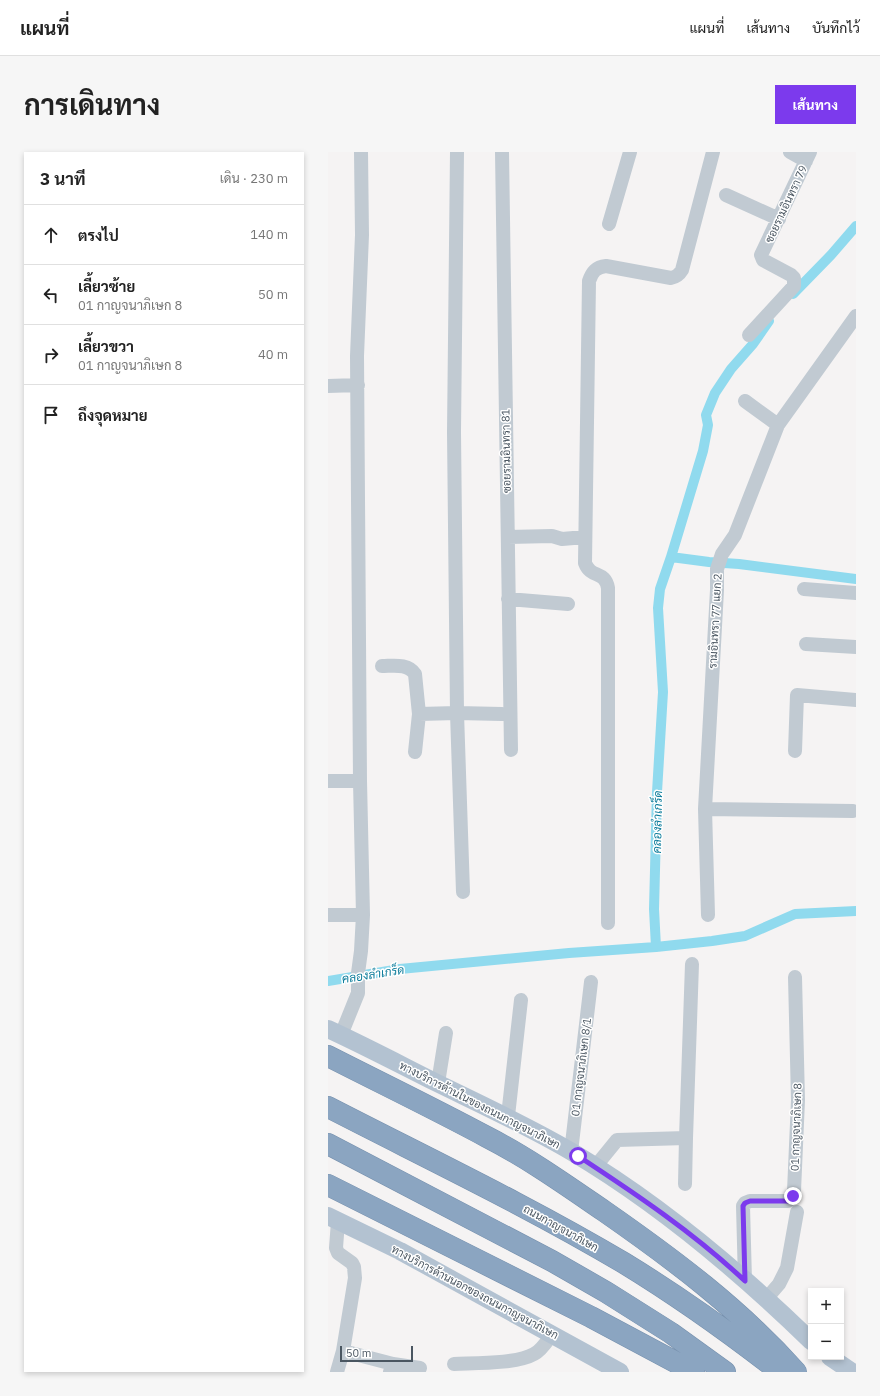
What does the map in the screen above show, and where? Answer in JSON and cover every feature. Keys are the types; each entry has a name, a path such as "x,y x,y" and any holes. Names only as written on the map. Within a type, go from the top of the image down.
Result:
{"highway":[{"path":"328,1056 488,1137 554,1176 639,1235 715,1293 752,1326 796,1372"},
{"name":"ถนนกาญจนาภิเษก","path":"328,1107 543,1218 625,1264 691,1306 780,1372"},
{"path":"328,1144 552,1261 606,1292 671,1333 725,1372"},
{"path":"328,1185 591,1317 694,1372"}],"main road":[{"name":"ทางบริการด้านในของถนนกาญจนาภิเษก","path":"335,1032 508,1116 595,1167 650,1204 726,1263 745,1281 767,1298 808,1338"},
{"name":"ทางบริการด้านนอกของถนนกาญจนาภิเษก","path":"333,1219 400,1251 620,1372"},
{"path":"827,1360 836,1372"},
{"path":"834,1360 852,1372"}],"street":[{"path":"335,1032 358,993 358,973 361,951 358,356 362,235 361,152"},
{"path":"457,152 454,432 457,713 463,892"},
{"name":"ซอยรามอินทรา 81","path":"502,152 511,750"},
{"path":"609,224 630,152"},
{"path":"608,923 608,588 607,582 603,577 590,571 585,563 589,281 592,273 601,266 671,278 680,274 713,152"},
{"path":"790,152 808,156"},
{"name":"ซอยรามอินทรา 79","path":"749,335 794,286 794,278 791,275 763,260 761,255 808,156"},
{"path":"726,195 779,219"},
{"name":"รามอินทรา 77 แยก 2","path":"708,915 704,809 717,569 722,554 735,535 778,425 856,316"},
{"path":"328,386 358,385"},
{"path":"745,401 778,425"},
{"path":"508,537 552,536 562,539 585,537"},
{"path":"804,589 856,593"},
{"path":"508,599 568,604"},
{"path":"806,644 856,647"},
{"path":"382,666 407,667 415,674 419,714 415,752"},
{"path":"795,751 797,695 856,700"},
{"path":"419,714 502,714"},
{"path":"328,781 360,781"},
{"path":"704,809 853,811"},
{"path":"328,915 362,915"},
{"path":"685,1184 692,964"},
{"name":"01 กาญจนาภิเษก 8","path":"745,1281 743,1206 745,1203 750,1201 788,1201 793,1196 794,1191 798,1100 796,977"},
{"name":"01 กาญจนาภิเษก 8/1","path":"571,1152 591,982"},
{"path":"508,1116 521,1000"},
{"path":"438,1083 446,1033"},
{"path":"595,1167 617,1140 686,1138"},
{"path":"767,1298 779,1284 787,1268 797,1212"},
{"path":"333,1219 336,1248 338,1253 352,1263 356,1278 343,1351 337,1372"},
{"path":"454,1364 499,1362 532,1355 540,1350 552,1334"},
{"path":"343,1351 392,1368 420,1368"}],"waterway":[{"path":"793,294 831,255 856,226"},
{"path":"671,557 703,451 708,425 706,415 715,393 731,369 753,344 769,321"},
{"name":"คลองลำเกร็ด","path":"328,981 400,969 569,953 656,947 654,909 657,792 663,692 658,608 660,589 671,557 856,579"},
{"path":"656,947 745,936 795,914 856,911"}],"route":[{"path":"578,1156 650,1204 726,1263 745,1281 743,1206 748,1201 788,1201 793,1196"}]}
